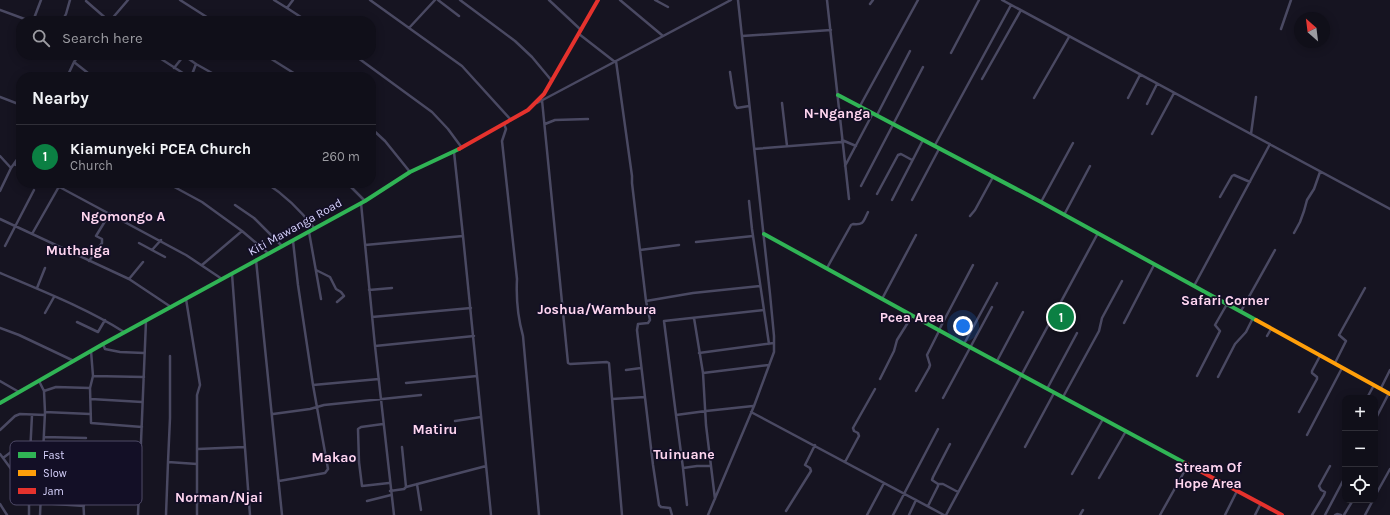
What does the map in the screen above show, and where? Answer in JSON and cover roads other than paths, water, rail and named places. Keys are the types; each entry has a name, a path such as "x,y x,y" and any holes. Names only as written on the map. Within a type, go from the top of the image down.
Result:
{"street":[{"path":"34,16 42,0"},
{"path":"65,16 70,0"},
{"path":"114,16 128,0"},
{"path":"180,0 205,16"},
{"path":"274,0 299,16"},
{"path":"287,8 293,0"},
{"path":"370,0 462,66 511,120"},
{"path":"409,28 435,0"},
{"path":"438,0 458,16"},
{"path":"460,0 515,41 532,57 552,81"},
{"path":"549,0 580,32 616,61 632,176 646,301 650,320 648,323 638,324 637,330 641,368 658,504 661,507 670,508 672,515"},
{"name":"Kiti Mawanga Road","path":"0,403 90,351 315,229 410,172 462,148 511,120 535,104 544,94 552,81 598,0"},
{"path":"620,0 663,36"},
{"path":"655,0 668,8"},
{"path":"535,104 731,0"},
{"path":"708,515 754,406 774,352 764,234 738,0"},
{"path":"827,0 848,199"},
{"path":"870,4 873,0"},
{"path":"860,106 918,0"},
{"path":"951,53 979,0"},
{"path":"1002,0 1320,172 1390,208"},
{"path":"1281,29 1291,0"},
{"path":"86,1 104,16"},
{"path":"935,145 1011,5"},
{"path":"0,10 17,16"},
{"path":"982,79 1021,10"},
{"path":"742,36 831,30"},
{"path":"1034,98 1069,37"},
{"path":"845,166 910,51"},
{"path":"162,60 181,72"},
{"path":"174,68 181,60"},
{"path":"191,60 210,72"},
{"path":"273,60 292,72"},
{"path":"361,60 432,112 448,129 462,148"},
{"path":"69,72 74,62 87,72"},
{"path":"192,72 196,64"},
{"path":"862,186 923,67"},
{"path":"730,72 735,105 737,108 749,106"},
{"path":"1128,98 1140,75"},
{"path":"1147,104 1158,84"},
{"path":"1152,134 1174,93"},
{"path":"838,95 1041,202 1390,393 1378,415"},
{"path":"0,97 16,103"},
{"path":"1251,134 1256,97"},
{"path":"542,100 568,362 572,364 608,362 610,366 622,515"},
{"path":"782,103 787,146"},
{"path":"545,124 555,120 588,119"},
{"path":"504,124 506,129 502,141 516,279 516,294 524,344 539,515"},
{"path":"376,133 385,141 410,172"},
{"path":"892,200 923,140"},
{"path":"754,149 842,141 856,146"},
{"path":"1041,202 1073,142"},
{"path":"1194,286 1270,144"},
{"path":"912,200 939,149"},
{"path":"454,152 464,236 491,515"},
{"path":"878,194 898,154 912,160"},
{"path":"0,156 11,168"},
{"path":"0,191 16,161"},
{"path":"1064,215 1090,166"},
{"path":"1294,233 1300,222 1307,200 1314,189 1320,172"},
{"path":"1220,197 1234,175 1250,182"},
{"path":"970,216 975,210 993,177"},
{"path":"32,234 58,188"},
{"path":"61,188 160,240 202,265 222,279"},
{"path":"176,188 202,202 242,231 269,254"},
{"path":"273,188 285,196 306,217 315,229"},
{"path":"351,188 363,201 369,290 393,515"},
{"path":"5,246 34,190"},
{"path":"749,201 769,344"},
{"path":"235,205 254,218 282,246"},
{"path":"827,268 851,225 860,225 868,212"},
{"path":"89,261 102,241 102,239 96,236 110,213"},
{"path":"0,219 129,279 172,307"},
{"path":"202,265 242,231"},
{"path":"309,232 321,299"},
{"path":"751,412 945,515 1098,233"},
{"path":"764,234 964,344 1022,374 1054,393 1282,515"},
{"path":"882,299 916,235"},
{"path":"365,245 464,236"},
{"path":"696,242 753,236"},
{"path":"152,250 160,240"},
{"path":"279,480 325,473 328,470 313,385 293,241"},
{"path":"139,243 165,256"},
{"path":"640,250 679,245"},
{"path":"1241,311 1275,250"},
{"path":"256,260 273,414 282,515"},
{"path":"129,279 143,262"},
{"path":"1124,323 1155,264"},
{"path":"916,391 930,365 926,355 973,265"},
{"path":"37,288 45,268"},
{"path":"316,270 330,277 336,289 344,296 337,302"},
{"path":"0,273 37,288 105,320 125,333"},
{"path":"232,274 250,515"},
{"path":"1062,397 1099,331 1102,318 1122,282"},
{"path":"964,344 997,283"},
{"path":"646,301 693,293 760,286"},
{"path":"369,290 392,288"},
{"path":"1335,363 1346,343 1345,339 1339,335 1365,288"},
{"path":"45,313 54,297"},
{"path":"186,299 200,385 197,395 197,515"},
{"path":"1197,376 1220,331 1215,325 1227,303"},
{"path":"943,398 992,307"},
{"path":"372,317 471,308"},
{"path":"687,506 664,321 764,310"},
{"path":"997,361 1023,312"},
{"path":"880,379 894,351 897,340 912,315"},
{"path":"694,318 703,373 710,466 715,500"},
{"path":"1218,377 1235,344 1243,336 1254,318"},
{"path":"76,322 98,332 105,320"},
{"path":"141,441 146,321"},
{"path":"0,328 19,335 75,361"},
{"path":"1267,336 1271,329"},
{"path":"1047,388 1077,333"},
{"path":"375,346 474,336"},
{"path":"700,353 774,343"},
{"path":"103,344 105,349 120,352 144,353"},
{"path":"90,351 93,376 90,388 90,414 92,424 142,427"},
{"path":"1299,412 1316,379 1317,376 1312,373 1312,371 1320,355"},
{"path":"166,515 170,356"},
{"path":"703,373 769,365"},
{"path":"1307,435 1342,367"},
{"path":"626,370 641,368"},
{"path":"1381,388 1390,370"},
{"path":"93,376 144,377"},
{"path":"406,383 477,376"},
{"path":"313,385 379,379"},
{"path":"0,381 19,393"},
{"path":"39,381 44,391 44,441"},
{"path":"1368,395 1374,384"},
{"path":"44,391 56,387 90,388"},
{"path":"845,462 859,436 853,428 875,389"},
{"path":"1025,447 1054,393"},
{"path":"273,414 324,405 421,395"},
{"path":"612,399 645,397"},
{"path":"91,399 142,402"},
{"path":"676,415 754,406"},
{"path":"0,430 18,414 90,414"},
{"path":"31,441 32,415"},
{"path":"455,421 481,417"},
{"path":"1072,474 1102,419"},
{"path":"383,424 361,427 358,429 359,462 362,486 389,483"},
{"path":"893,515 938,429"},
{"path":"1099,478 1126,431"},
{"path":"44,437 86,438"},
{"path":"950,444 932,480 958,492"},
{"path":"786,511 811,471 810,468 805,465 815,445"},
{"path":"198,449 244,447"},
{"path":"402,447 406,487"},
{"path":"3,458 10,453"},
{"path":"0,454 10,467"},
{"path":"168,462 197,464"},
{"path":"1160,515 1188,465"},
{"path":"390,491 404,489 406,487 486,466"},
{"path":"683,468 710,466"},
{"path":"1312,515 1324,495 1325,492 1320,489 1319,486 1330,466"},
{"path":"1378,491 1390,469"},
{"path":"1325,515 1342,482"},
{"path":"867,515 884,483"},
{"path":"417,484 421,510"},
{"path":"928,506 938,484"},
{"path":"1225,515 1237,491"},
{"path":"368,501 391,496"},
{"path":"197,502 220,502 249,499"},
{"path":"909,515 916,500"},
{"path":"1254,515 1261,503"},
{"path":"1344,515 1351,503"},
{"path":"1365,515 1371,503"},
{"path":"0,504 7,515"},
{"path":"29,505 29,515"},
{"path":"40,515 41,505"},
{"path":"70,505 84,506 84,515"},
{"path":"138,515 139,505"},
{"path":"1080,515 1082,510"},
{"path":"1336,515 1341,515"}],"place":[{"name":"Kiamunyeki PCEA Church","path":"1061,317"}],"district":[{"name":"N-Nganga","path":"837,113"},
{"name":"Ngomongo A","path":"123,216"},
{"name":"Muthaiga","path":"78,250"},
{"name":"Safari Corner","path":"1225,300"},
{"name":"Joshua/Wambura","path":"597,309"},
{"name":"Pcea Area","path":"912,317"},
{"name":"Matiru","path":"435,429"},
{"name":"Tuinuane","path":"684,454"},
{"name":"Makao","path":"334,457"},
{"name":"Stream Of Hope Area","path":"1208,476"},
{"name":"Norman/Njai","path":"219,497"}]}
